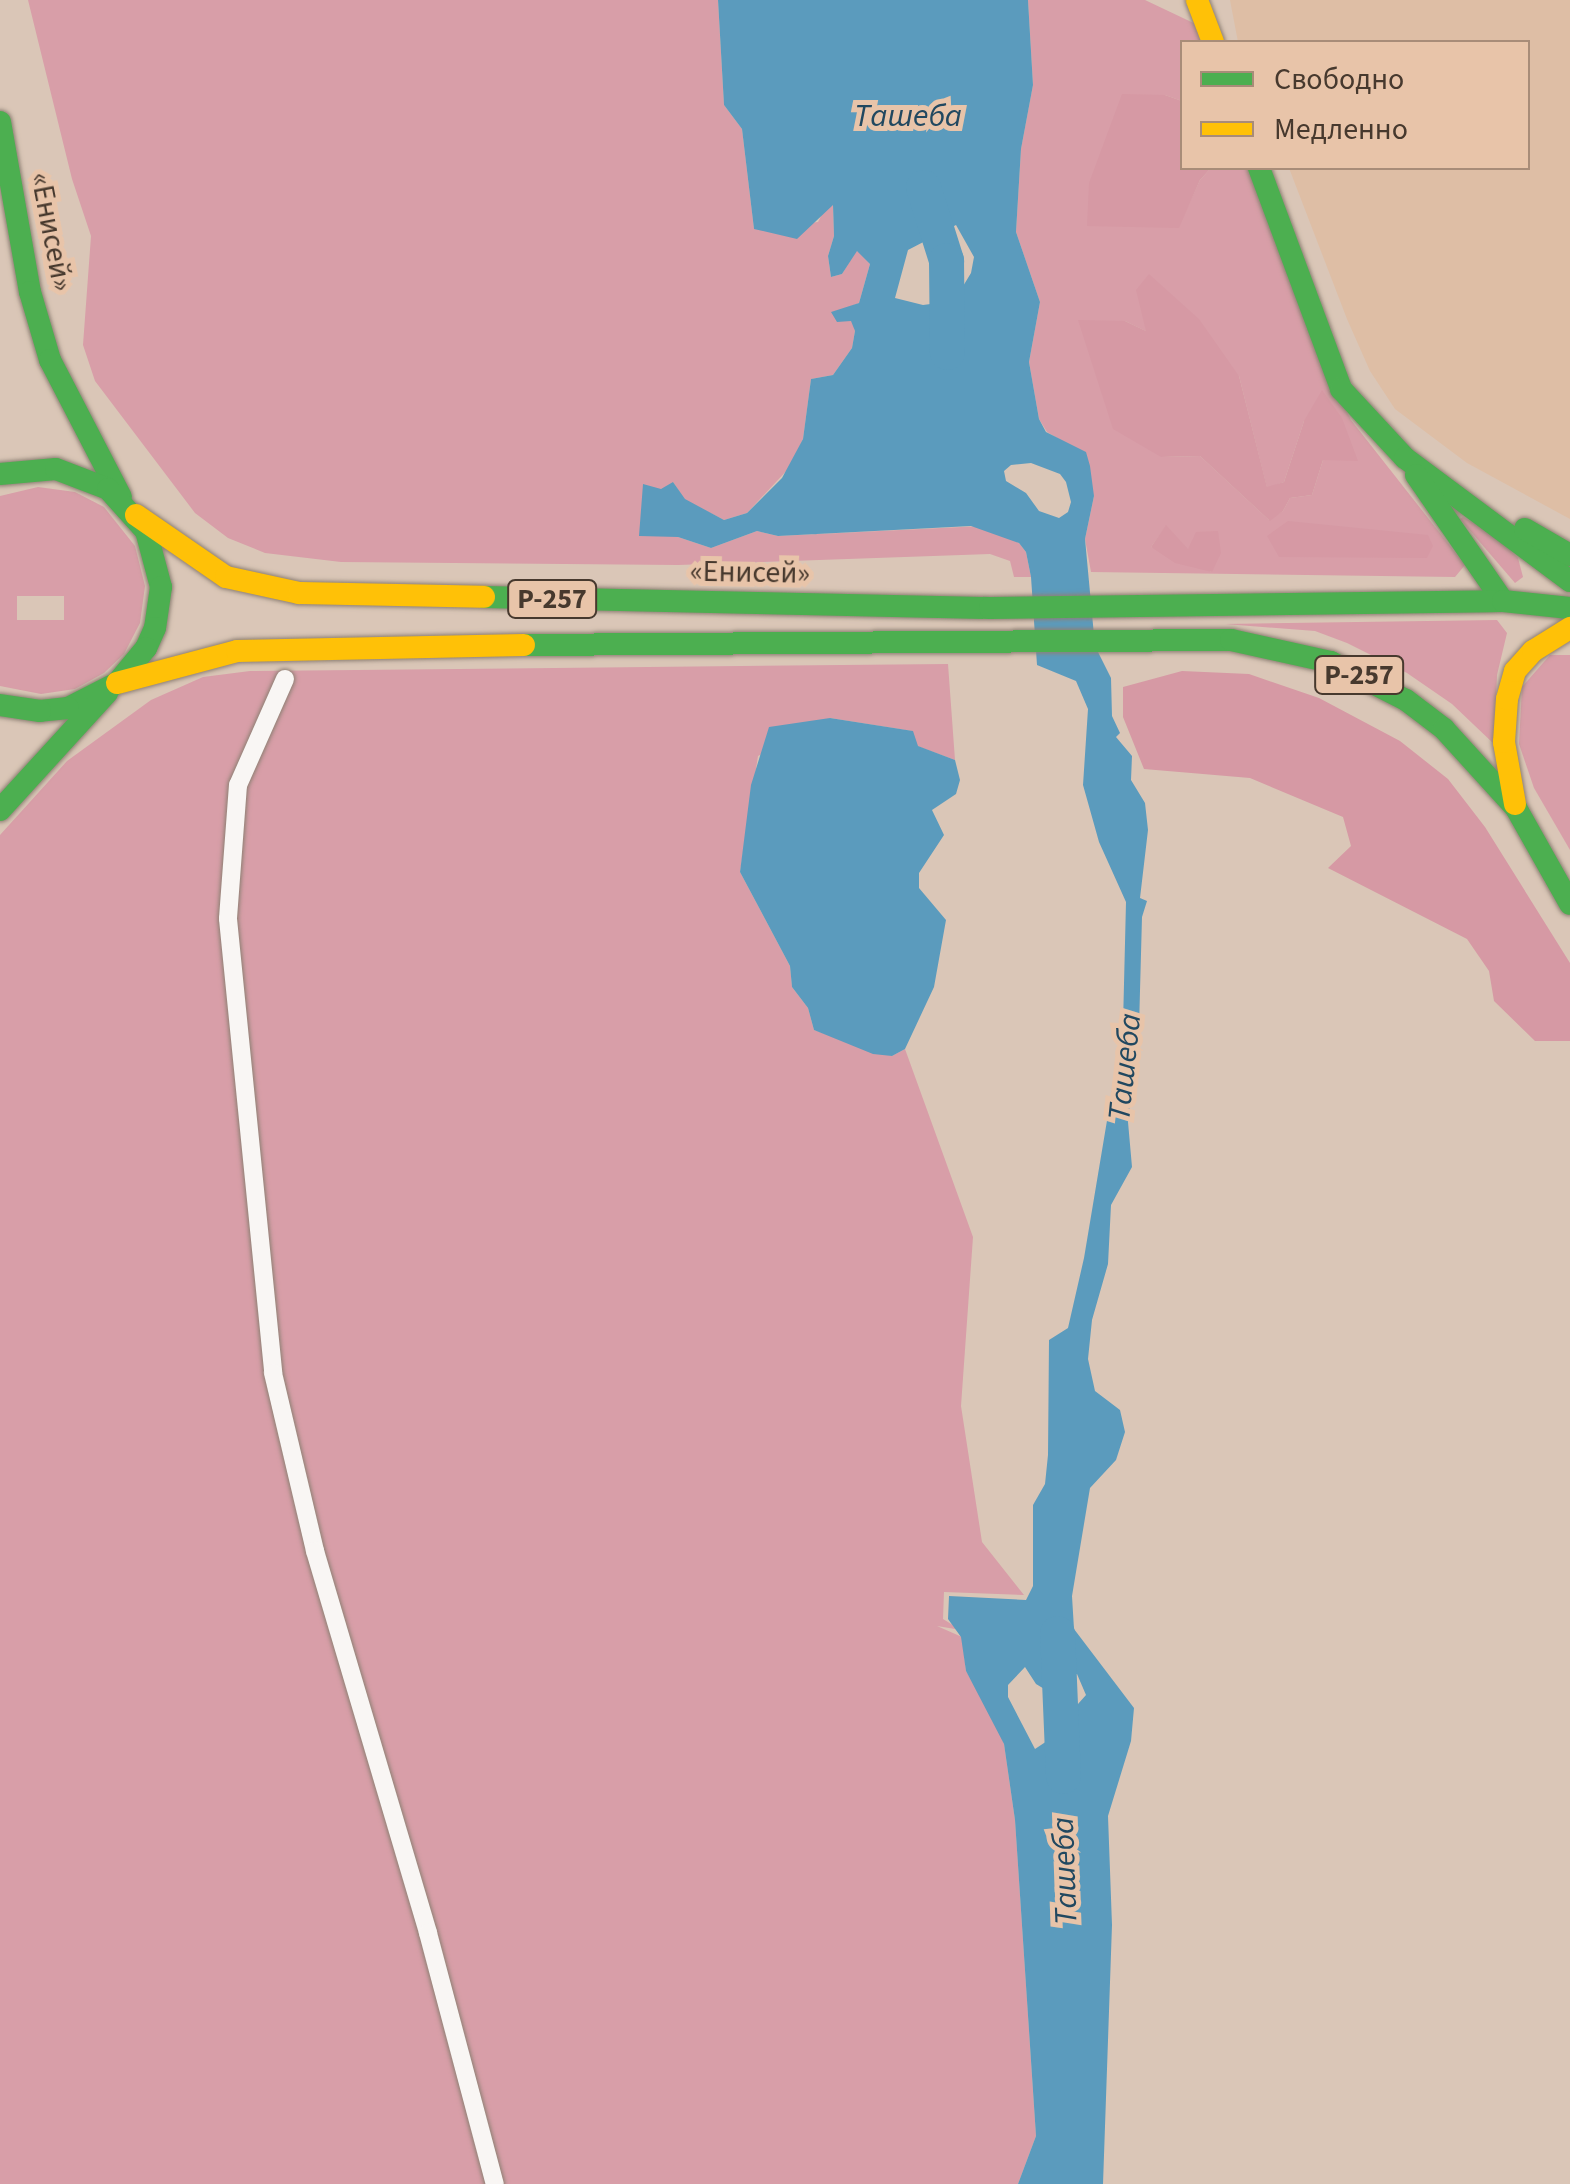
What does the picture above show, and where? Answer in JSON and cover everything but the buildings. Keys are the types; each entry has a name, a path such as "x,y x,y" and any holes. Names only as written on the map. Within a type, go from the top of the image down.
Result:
{"main road":[{"path":"1197,0 1212,40"},
{"name":"«Енисей»","path":"0,122 30,292 50,360 159,568 160,606 146,648 117,683"},
{"path":"1260,170 1341,388 1405,458 1503,601"},
{"path":"1405,458 1570,555"},
{"path":"1405,458 1570,581"},
{"name":"«Енисей»","path":"0,474 36,467 74,472 226,577 299,593 990,608 1503,601 1570,608"},
{"name":"«Енисей»","path":"1516,808 1504,742 1510,685 1515,671 1533,651 1570,628"},
{"name":"«Енисей»","path":"0,705 40,712 68,708 117,683 238,650 292,646 1231,640 1287,649 1344,668 1406,700 1444,728 1516,808 1570,904"},
{"path":"0,810 117,683"}],"street":[{"path":"285,679 238,786 228,918 273,1372 315,1551 428,1933 495,2184"}],"shaded area":[{"path":"28,0 718,0 724,105 742,129 754,229 818,222 825,208 833,205 834,236 828,256 831,277 842,274 857,250 870,264 859,303 849,307 855,331 852,348 833,375 811,379 803,439 790,467 747,513 724,520 685,500 673,482 678,537 711,548 757,531 778,536 982,526 1019,543 1026,552 1031,577 1014,577 1010,561 990,554 678,565 341,562 265,553 228,538 195,513 95,381 83,345 91,236 72,179"},
{"path":"1028,0 1145,0 1204,28 1208,40 1180,40 1180,100 1165,95 1178,228 1200,180 1209,170 1253,170 1317,354 1351,420 1465,565 1455,577 1091,572 1085,539 1094,496 1059,439 1047,432 1039,419 1029,362 1040,302 1016,232 1021,149 1033,85","holes":["1125,321 1239,376 1267,488 1284,482 1304,421 1323,460 1312,495 1290,498 1283,511 1269,520 1200,456 1161,457","1166,526 1188,550 1196,536 1212,572 1151,547"]},
{"path":"1230,0 1570,0 1570,519 1467,463 1395,409 1370,371 1347,319 1290,170 1530,170 1530,40 1238,40"},
{"path":"1122,94 1165,95 1180,100 1180,170 1209,170 1200,180 1179,228 1087,226 1089,183"},
{"path":"1149,274 1199,319 1239,376 1267,487 1284,482 1304,421 1322,390 1342,418 1358,461 1323,460 1312,495 1290,498 1283,511 1270,521 1200,456 1161,457 1113,429 1078,320 1125,321 1146,331 1136,290"},
{"path":"38,487 75,492 104,507 135,546 145,586 140,623 124,654 104,673 75,689 41,694 0,686 0,496","holes":["17,596 64,596 64,620 17,620"]},
{"path":"1463,517 1495,535 1518,558 1523,577 1515,583 1460,519"},
{"path":"1288,521 1428,535 1433,546 1427,558 1279,557 1267,536"},
{"path":"1166,525 1188,549 1196,532 1218,531 1221,553 1212,572 1175,563 1151,547"},
{"path":"1497,620 1507,633 1497,675 1494,744 1452,704 1407,673 1347,643 1315,631 1225,624"},
{"path":"1550,655 1570,655 1570,850 1534,788 1519,744 1522,687"},
{"path":"948,664 955,760 917,746 912,731 830,718 758,756 740,872 790,966 792,987 808,1008 814,1030 892,1056 905,1049 973,1237 961,1406 982,1542 1024,1595 944,1592 943,1619 961,1630 937,1626 962,1637 966,1671 996,1722 1004,1744 1015,1820 1036,2136 1018,2184 0,2184 0,835 67,761 151,700 203,677 250,671"},
{"path":"1182,671 1249,674 1319,698 1400,741 1448,779 1485,827 1570,963 1570,1041 1535,1041 1494,1001 1489,971 1467,939 1328,868 1351,846 1343,817 1250,778 1144,769 1123,717 1123,687"}],"water":[{"path":"718,0 1028,0 1033,85 1021,149 1016,232 1040,302 1029,362 1039,419 1046,432 1086,452 1090,466 1094,496 1085,539 1095,646 1111,678 1112,716 1120,733 1116,737 1132,756 1131,780 1145,803 1148,830 1140,898 1147,901 1142,917 1139,1028 1128,1122 1132,1167 1111,1205 1108,1264 1092,1320 1088,1359 1095,1391 1120,1410 1125,1432 1116,1460 1090,1488 1072,1596 1074,1629 1134,1708 1131,1741 1108,1816 1112,1925 1103,2184 1018,2184 1036,2136 1015,1820 1004,1744 966,1671 961,1637 948,1619 949,1596 1026,1600 1033,1586 1033,1505 1045,1484 1048,1455 1049,1340 1068,1328 1084,1258 1123,1025 1126,902 1099,842 1083,785 1088,709 1076,681 1037,665 1031,577 1026,552 1019,543 971,526 778,536 757,531 711,548 678,537 639,536 643,484 661,489 673,482 685,499 724,520 747,513 782,478 803,439 811,379 833,375 852,348 855,331 851,321 837,322 831,312 859,303 870,264 857,251 842,274 831,277 828,256 834,236 833,205 797,239 754,229 742,129 724,105","holes":["956,225 974,257 971,273 954,301 923,305 895,298 908,250","1031,463 1060,474 1071,502 1068,512 1059,518 1039,511 1026,493 1006,481 1004,471 1011,465","1025,1667 1036,1684 1046,1690 1065,1675 1077,1674 1086,1695 1078,1704 1066,1706 1065,1729 1035,1749 1008,1697 1008,1685"]},
{"path":"830,718 913,731 918,746 955,760 960,780 956,794 932,810 944,835 919,873 919,888 946,920 934,987 905,1049 892,1056 873,1054 814,1030 808,1008 792,987 790,966 740,872 751,785 769,727"}],"waterway":[{"name":"Ташеба","path":"923,187 946,260 947,352"},
{"name":"Ташеба","path":"1057,1633 1063,1776"}],"traffic: fast":[{"path":"0,122 30,292 50,360 121,497"},
{"path":"1260,170 1341,389 1405,458 1570,581"},
{"path":"0,474 56,469 108,489 146,531 161,587 155,628 146,648 117,683 68,708 40,711 0,705"},
{"path":"1416,475 1503,601"},
{"path":"1525,529 1570,555"},
{"path":"484,597 990,608 1503,601 1570,608"},
{"path":"524,645 1231,640 1331,662 1406,700 1444,729 1516,808 1570,904"},
{"path":"0,810 107,693"}],"traffic: slow":[{"path":"1197,0 1212,40"},
{"path":"136,515 226,577 299,593 484,597"},
{"path":"1515,804 1504,742 1507,699 1515,671 1533,651 1570,628"},
{"path":"117,683 237,651 524,645"}]}
